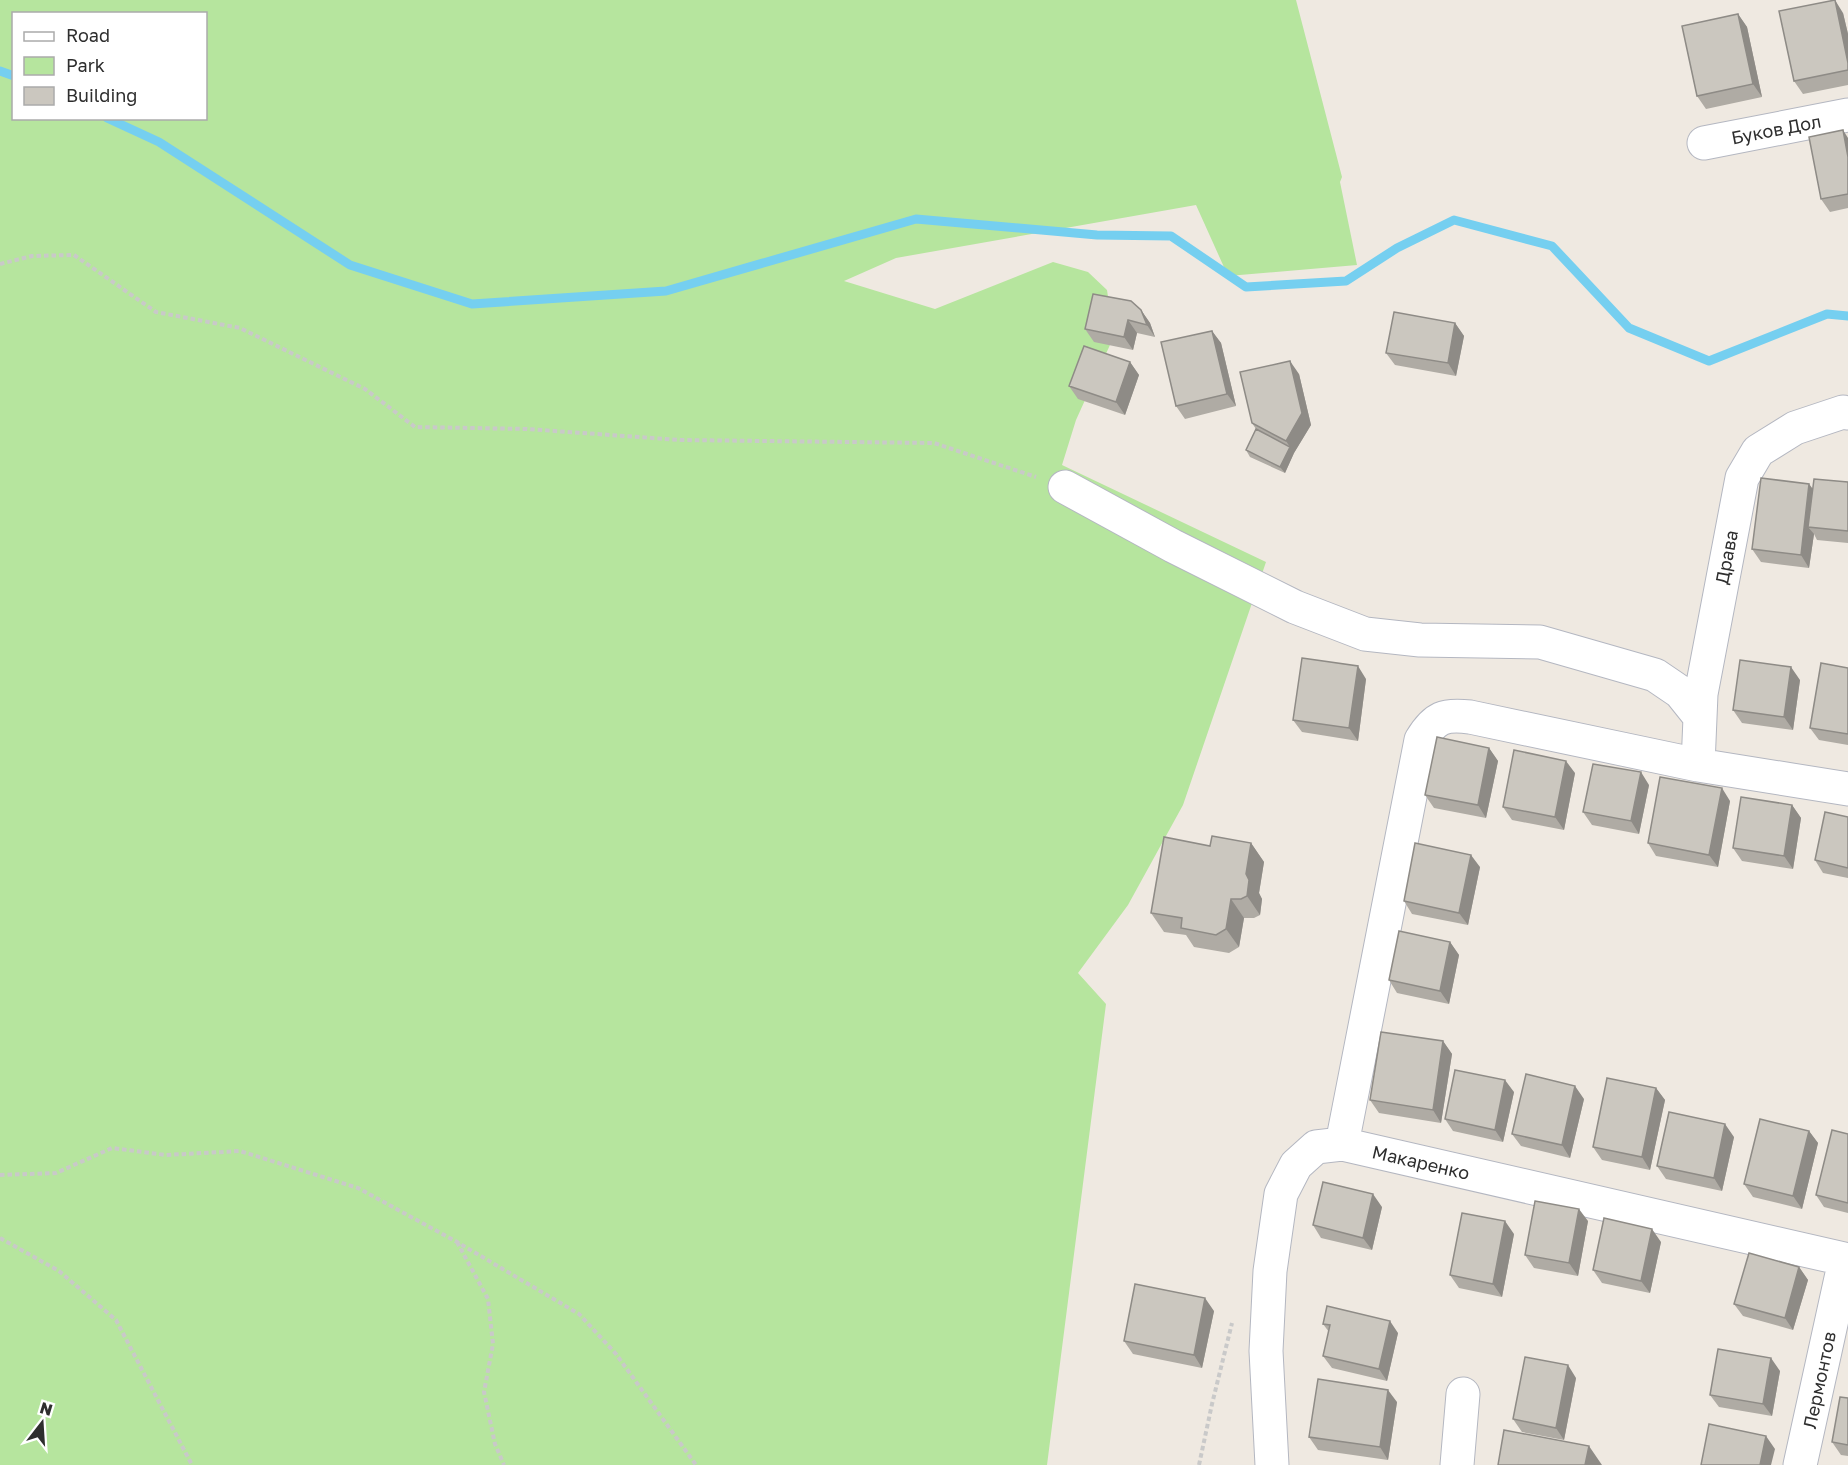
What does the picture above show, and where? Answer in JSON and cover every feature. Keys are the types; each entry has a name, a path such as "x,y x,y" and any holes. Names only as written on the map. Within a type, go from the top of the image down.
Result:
{"street":[{"name":"Буков Дол","path":"1704,143 1848,115"},
{"name":"Драва","path":"1698,765 1701,694 1742,478 1758,451 1795,428 1843,412 1848,413"},
{"path":"1065,487 1173,546 1295,607 1365,634 1420,640 1540,642 1655,675 1680,692 1700,717"},
{"path":"1342,1144 1421,740 1430,726 1449,715 1470,717 1698,765 1848,789"},
{"name":"Макаренко","path":"1272,1465 1266,1351 1270,1271 1281,1194 1296,1165 1316,1147 1342,1144 1847,1260"},
{"name":"Лермонтов","path":"1800,1465 1847,1260"},
{"path":"1457,1465 1463,1394"}],"path":[{"path":"0,264 32,256 74,255 156,312 240,328 364,389 415,427 527,429 680,440 934,443 1065,487"},
{"path":"0,1175 56,1173 112,1148 166,1155 240,1151 358,1188 457,1242 579,1314 616,1354 696,1465"},
{"path":"0,1238 59,1271 116,1320 192,1465"},
{"path":"457,1242 488,1299 493,1344 484,1392 495,1444 504,1465"}],"green space":[{"path":"0,0 1296,0 1342,177 1340,182 1357,265 1228,276 1196,205 896,258 844,281 935,309 1053,262 1088,272 1107,290 1114,336 1076,420 1062,465 1266,562 1183,805 1128,905 1078,973 1106,1004 1047,1465 0,1465"}],"building":[{"path":"1835,0 1848,70 1794,81 1779,11"},
{"path":"1738,14 1753,84 1697,96 1682,26"},
{"path":"1843,130 1848,157 1848,194 1821,199 1809,137"},
{"path":"1093,294 1131,301 1141,310 1147,325 1128,320 1124,337 1085,329"},
{"path":"1394,312 1455,323 1448,363 1386,353"},
{"path":"1212,331 1227,394 1176,406 1161,342"},
{"path":"1084,346 1130,362 1116,402 1069,386"},
{"path":"1290,361 1302,413 1286,441 1252,423 1240,372"},
{"path":"1256,429 1290,447 1280,467 1246,450"},
{"path":"1761,478 1809,484 1801,555 1752,549"},
{"path":"1814,479 1848,482 1848,531 1808,527"},
{"path":"1302,658 1358,666 1349,728 1293,720"},
{"path":"1740,660 1791,667 1784,717 1733,710"},
{"path":"1821,663 1848,668 1848,734 1810,728"},
{"path":"1437,737 1489,748 1478,805 1425,795"},
{"path":"1514,750 1566,761 1555,817 1503,807"},
{"path":"1593,764 1641,772 1631,821 1583,812"},
{"path":"1660,777 1722,788 1709,855 1648,843"},
{"path":"1741,797 1792,805 1784,856 1733,848"},
{"path":"1825,812 1848,817 1848,868 1815,860"},
{"path":"1212,836 1251,843 1246,874 1249,880 1247,896 1241,899 1231,899 1226,929 1216,935 1181,928 1182,918 1151,913 1164,837 1210,846"},
{"path":"1415,843 1471,855 1459,913 1404,901"},
{"path":"1399,931 1450,942 1440,991 1389,980"},
{"path":"1381,1032 1443,1041 1433,1110 1370,1100"},
{"path":"1455,1070 1505,1080 1495,1130 1445,1119"},
{"path":"1526,1074 1575,1086 1562,1145 1512,1134"},
{"path":"1607,1078 1656,1088 1642,1157 1593,1147"},
{"path":"1669,1112 1725,1124 1714,1178 1657,1166"},
{"path":"1760,1119 1809,1131 1793,1196 1744,1184"},
{"path":"1832,1130 1848,1134 1848,1203 1816,1195"},
{"path":"1323,1182 1373,1194 1363,1238 1313,1225"},
{"path":"1535,1201 1579,1209 1569,1263 1525,1255"},
{"path":"1462,1213 1505,1221 1493,1284 1450,1275"},
{"path":"1604,1218 1652,1229 1641,1281 1593,1270"},
{"path":"1749,1253 1799,1267 1785,1318 1734,1304"},
{"path":"1135,1284 1205,1298 1194,1355 1124,1341"},
{"path":"1327,1306 1390,1321 1379,1369 1323,1356 1330,1325 1323,1324"},
{"path":"1718,1349 1771,1358 1763,1404 1710,1395"},
{"path":"1525,1357 1568,1365 1556,1428 1513,1419"},
{"path":"1318,1379 1388,1390 1380,1447 1309,1437"},
{"path":"1840,1397 1848,1398 1848,1445 1832,1442"},
{"path":"1709,1424 1766,1436 1760,1465 1701,1465"},
{"path":"1504,1430 1589,1446 1585,1465 1498,1465"}],"waterway":[{"path":"0,71 12,75"},
{"path":"111,120 159,142 350,265 472,304 666,291 916,219 1097,235 1171,236 1246,287 1346,281 1397,248 1454,220 1552,246 1629,328 1709,361 1827,314 1848,316"}]}
